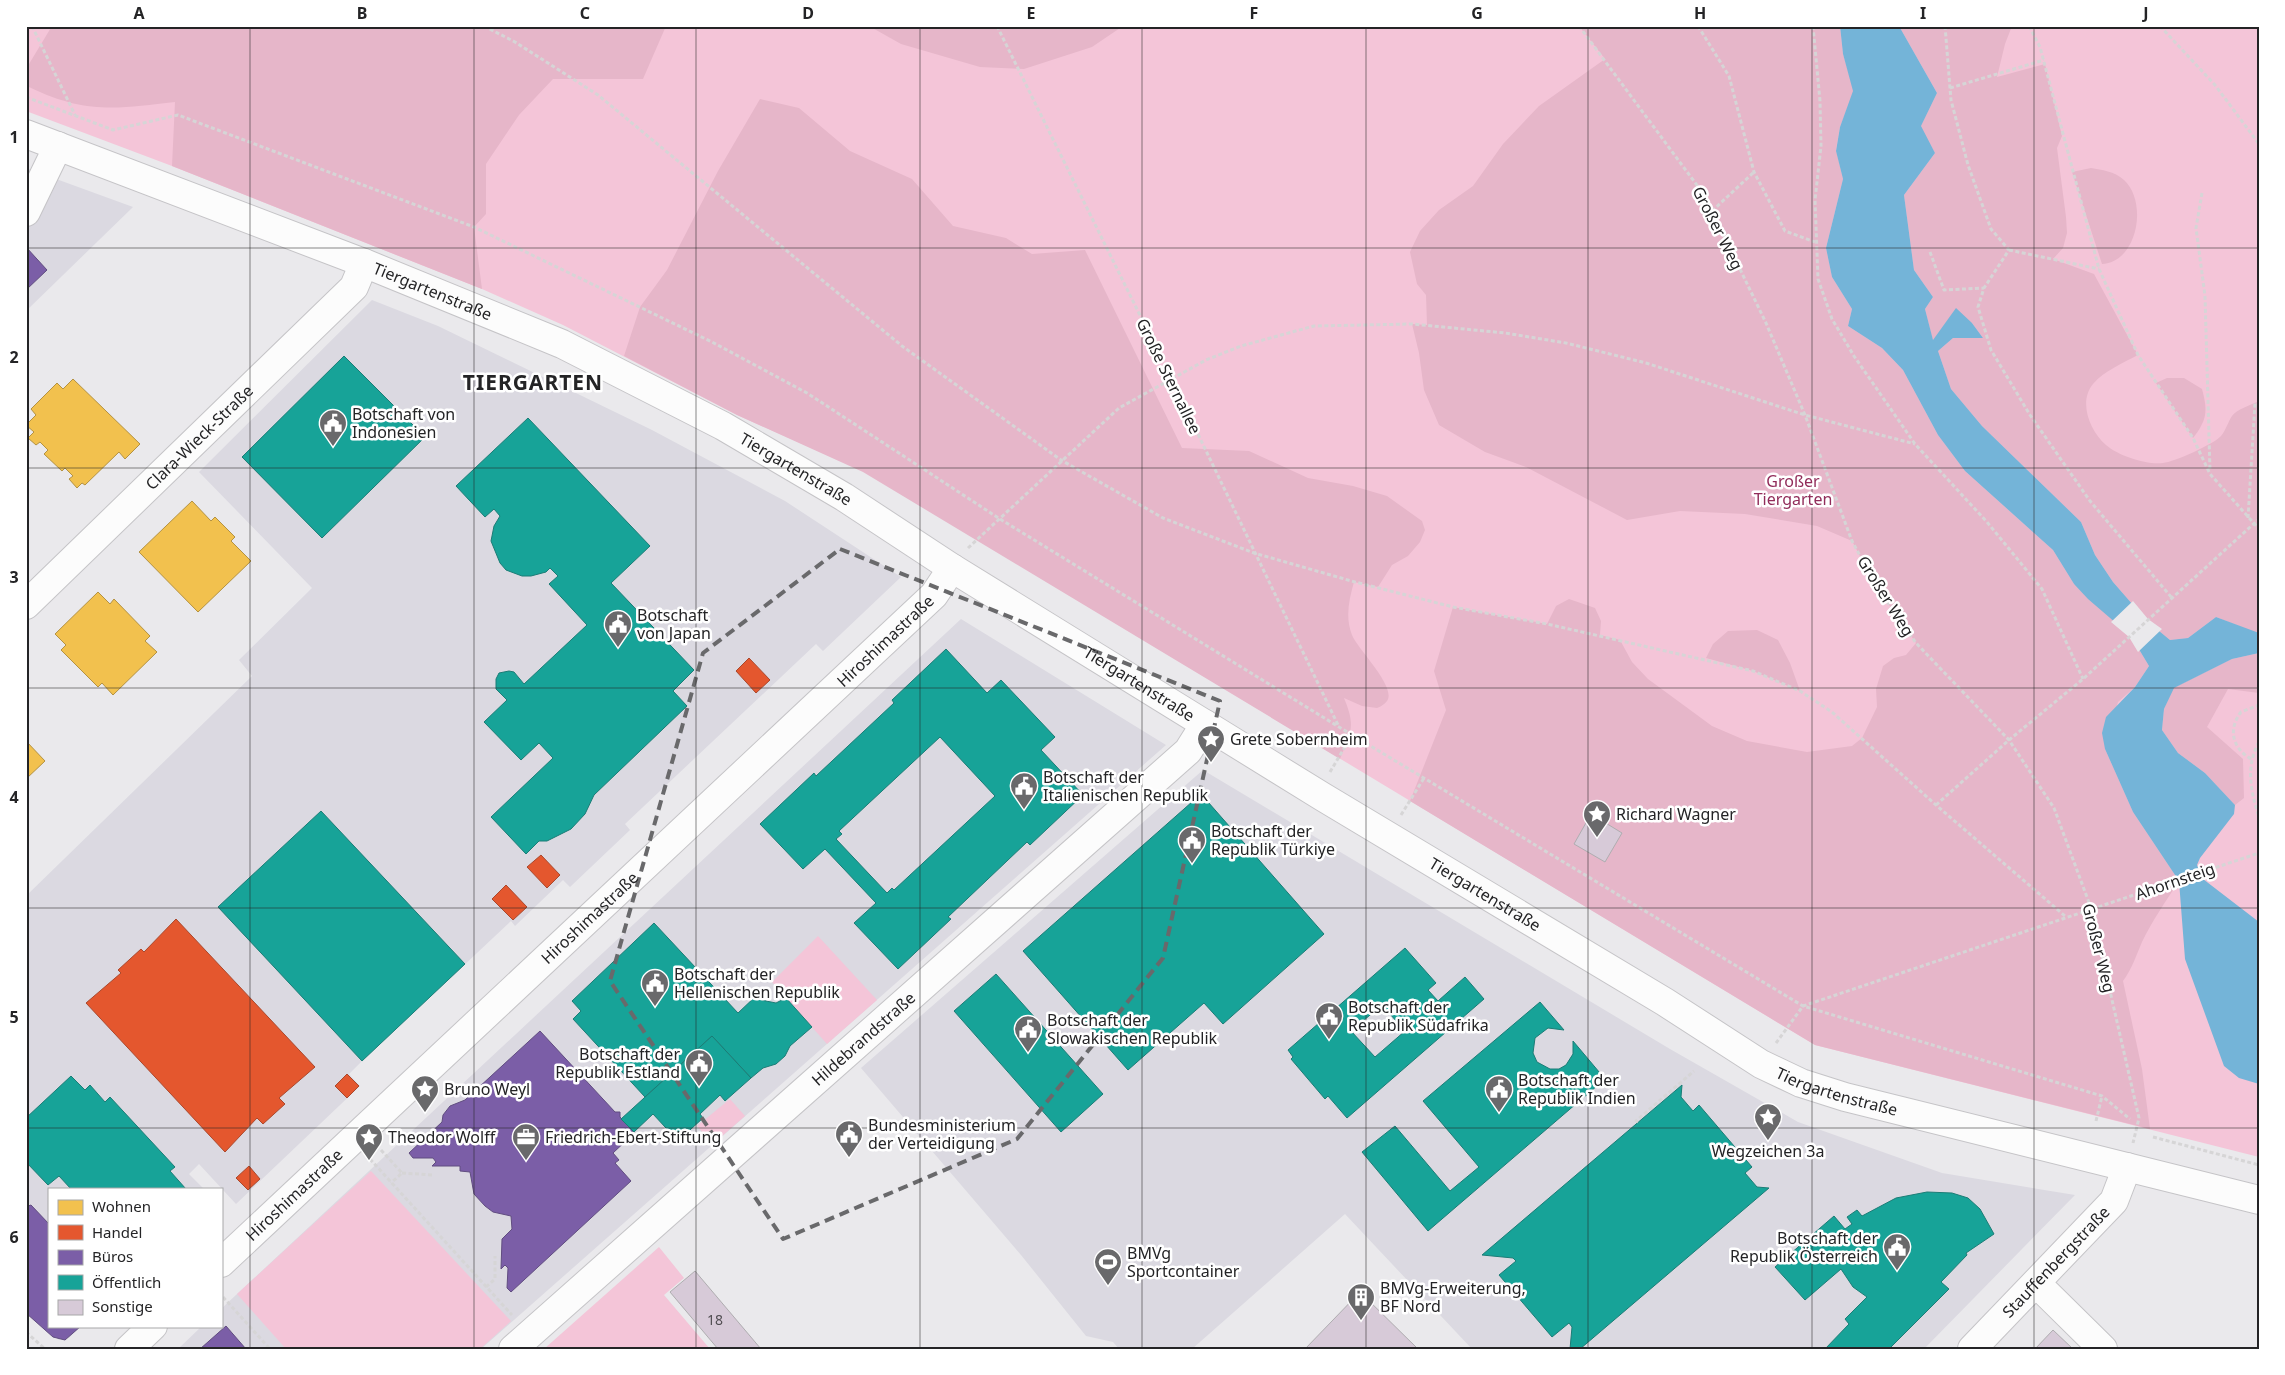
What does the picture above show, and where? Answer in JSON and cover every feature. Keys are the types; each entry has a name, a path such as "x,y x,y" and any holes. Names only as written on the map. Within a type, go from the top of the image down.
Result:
{"street":[{"name":"Tiergartenstraße","path":"26,134 364,263 562,344 638,381 723,426 957,561 1205,724 1657,998 1760,1064 1801,1083 1845,1097 2130,1156 2259,1200"},
{"path":"26,212 58,146"},
{"name":"Clara-Wieck-Straße","path":"26,605 354,287 364,263"},
{"name":"Hiroshimastraße","path":"222,1262 934,595 957,561"},
{"name":"Hildebrandstraße","path":"513,1349 1188,751 1205,724"},
{"name":"Stauffenbergstraße","path":"1972,1349 2114,1201 2130,1156"},
{"path":"2036,1283 2103,1349"},
{"path":"129,1349 151,1328"}],"path":[{"path":"32,26 76,116"},
{"path":"484,26 515,42 598,95 902,346 1061,460 1163,518 1254,553 1454,607 1547,624 1753,671 1800,691 1832,712 2065,916"},
{"name":"Große Sternallee","path":"997,26 1171,378 1339,727"},
{"name":"Großer Weg","path":"1579,26 1699,188 1712,211 1766,324 1805,415 1852,541 1877,588 1916,643 2009,740 2054,808 2091,908 2139,1118 2130,1156"},
{"path":"1698,26 1729,76 1754,172 1785,231 1816,242"},
{"path":"1813,26 1820,100 1821,146 1815,200 1818,279 1832,319 1854,356 1914,444 1987,522 2042,589 2083,678"},
{"path":"1945,26 1951,100 1982,207 1991,229 2009,250 2099,269"},
{"path":"2029,26 2040,47 2044,60 2099,269 2138,355 2193,438 2210,474 2248,519 2259,529"},
{"path":"2160,26 2215,85 2259,144"},
{"path":"1950,88 2044,60"},
{"path":"26,97 113,130 178,114 474,227 712,342 807,393 1000,519 1352,735 1803,1006 2102,1096 2130,1119"},
{"path":"1712,211 1754,172"},
{"path":"2202,193 2196,228 2205,296 2210,474"},
{"path":"2009,250 1984,288 1978,307 1991,350 2030,415 2090,501 2172,598"},
{"path":"1930,252 1944,290 1984,288"},
{"path":"957,561 1061,460 1119,408 1206,360 1241,346 1314,326 1412,324 1505,333 1566,343 1646,363 1805,415 1914,444"},
{"path":"2248,519 2255,403"},
{"path":"1936,805 2083,678 2252,523 2259,519"},
{"path":"2251,759 2239,750 2235,743 2233,729 2241,712 2259,704"},
{"path":"1330,773 1352,735"},
{"path":"2259,742 2251,759 2251,791 2259,817"},
{"path":"1401,816 1424,778"},
{"name":"Ahornsteig","path":"1803,1006 2065,916 2178,881 2259,853"},
{"path":"1771,1050 1803,1006"},
{"path":"1638,1122 1636,1120 1694,1071"},
{"path":"2096,1121 2102,1096"},
{"path":"2153,1137 2259,1165"},
{"path":"381,1150 402,1173 433,1175"},
{"path":"370,1160 517,1321"},
{"path":"391,1183 402,1173"},
{"path":"486,1288 495,1279 495,1256"},
{"path":"223,1297 270,1349"},
{"path":"26,1332 45,1349"}],"highlighted area":[{"path":"840,549 1220,701 1163,958 1017,1139 783,1239 610,981 703,653"}],"shaded area":[{"path":"26,168 133,207 26,311"},
{"path":"372,300 438,326 652,430 785,501 901,577 823,651 816,644 625,824 630,830 570,887 563,880 515,926 511,921 362,1061 349,1074 360,1086 236,1204 199,1164 189,1174 203,1188 48,1188 48,1328 79,1328 69,1338 59,1340 26,1313 26,896 252,676 239,660 312,588 199,472"},
{"path":"961,619 1166,745 481,1349 178,1349 200,1328 222,1328 222,1308"},
{"path":"1203,770 1670,1049 1798,1122 1942,1173 2075,1195 1924,1349 1472,1349 1345,1214 1192,1349 1119,1349 1113,1342 1086,1336 1021,1255 861,1068"}],"green space":[{"name":"Großer Tiergarten","path":"26,26 2259,26 2259,1157 1815,1045 863,471 737,415 563,325 482,289 172,166 26,111"},
{"path":"52,26 666,26 643,79 553,79 519,115 486,164 486,214 474,227 482,289 172,166 175,102 101,107 67,102 29,87 29,64"},
{"path":"869,26 1123,26 1092,47 1024,69 980,67 901,44"},
{"path":"1579,26 1840,26 1843,54 1854,91 1840,127 1836,150 1843,179 1826,248 1832,277 1852,309 1848,326 1882,348 1903,370 1938,435 1965,471 2053,550 2074,584 2131,636 2149,666 2135,687 2118,702 2105,749 2133,812 2179,881 2150,926 2123,981 2142,1069 2150,1129 1815,1045 1410,801 1446,710 1434,671 1453,607 1547,624 1556,606 1569,599 1595,608 1601,621 1600,635 1620,640 1632,662 1648,679 1712,726 1747,741 1807,752 1852,746 1862,738 1877,707 1876,689 1883,666 1894,658 1906,655 1916,643 1877,588 1852,541 1817,526 1745,514 1680,511 1627,520 1526,467 1485,452 1439,425 1424,390 1419,353 1412,324 1427,325 1426,295 1417,284 1410,252 1420,231 1439,210 1473,186 1503,144 1539,106 1605,59"},
{"path":"1899,26 2012,26 2005,44 1997,77 2045,64 2062,136 2057,148 2067,233 2063,248 2053,259 2094,274 2138,355 2103,375 2093,384 2089,391 2086,399 2086,408 2091,424 2100,439 2111,449 2133,459 2149,463 2168,462 2194,452 2217,439 2223,434 2234,414 2259,401 2259,634 2216,617 2188,638 2170,640 2147,621 2113,582 2095,555 2081,522 1982,426 1951,389 1938,351 1953,338 1983,338 1972,323 1933,341 1925,309 1933,297 1914,270 1904,195 1935,153 1920,127 1937,93"},
{"path":"760,99 799,108 850,151 912,179 953,226 1006,238 1032,254 1085,250 1182,448 1249,451 1308,478 1353,486 1387,496 1422,521 1425,530 1420,542 1408,556 1392,565 1378,587 1354,582 1348,608 1352,635 1376,668 1387,687 1389,695 1387,701 1377,708 1362,706 1344,698 1350,716 1351,729 1340,759 863,472 737,415 624,356 640,307 667,270 718,171"},
{"path":"2091,168 2108,171 2124,180 2136,202 2136,230 2131,242 2124,253 2114,261 2102,264 2072,172"},
{"path":"2167,378 2184,378 2202,389 2205,415 2201,426 2193,438 2156,383"},
{"path":"1757,630 1778,640 1790,663 1800,691 1753,671 1706,658 1713,644 1728,631"},
{"path":"2259,653 2259,693 2228,689 2207,727 2243,759 2244,798 2235,805 2205,773 2178,753 2162,730 2164,709 2173,688 2232,659"},
{"path":"818,936 877,1000 827,1044 772,982"},
{"path":"730,1099 745,1116 713,1144 697,1126"},
{"path":"371,1171 511,1321 480,1349 286,1349 237,1294"},
{"path":"659,1247 684,1278 664,1295 710,1349 544,1349"}],"water":[{"path":"1840,26 1899,26 1937,93 1921,126 1935,153 1904,195 1914,270 1933,297 1925,309 1933,340 1956,308 1972,323 1983,338 1953,338 1938,351 1951,389 1982,426 2081,522 2095,555 2113,582 2147,621 2170,640 2188,638 2216,617 2259,633 2259,653 2232,659 2174,688 2164,709 2162,730 2178,753 2205,773 2235,805 2234,814 2200,858 2197,865 2203,879 2259,922 2259,1084 2239,1078 2224,1066 2185,959 2179,881 2133,812 2105,749 2102,733 2106,717 2135,687 2149,666 2131,636 2088,599 2074,584 2053,550 1965,471 1938,435 1903,370 1882,348 1848,326 1852,309 1832,277 1826,248 1843,179 1836,151 1840,127 1853,91 1843,54"}],"pier":[{"path":"2133,601 2148,619 2162,629 2138,652 2129,637 2111,622"}],"building: Wohnen":[{"path":"73,379 140,444 125,459 119,452 85,485 82,483 77,488 69,479 73,476 65,468 62,471 44,454 48,450 40,442 36,445 28,438 34,432 26,425 36,415 31,409 57,383 63,389"},
{"path":"192,501 211,521 215,517 235,537 231,541 251,561 198,612 139,552"},
{"path":"98,592 110,604 114,599 150,636 145,641 157,652 113,695 102,683 98,687 61,650 66,645 55,634"},
{"path":"26,741 45,761 26,779"}],"building: Handel":[{"path":"749,658 770,680 756,693 736,671"},
{"path":"541,855 560,875 547,888 527,867"},
{"path":"506,885 527,907 513,920 492,899"},
{"path":"176,919 315,1067 279,1098 285,1104 263,1124 257,1118 225,1152 86,1003 121,973 118,970 141,949 144,952"},
{"path":"347,1074 359,1086 347,1098 335,1086"},
{"path":"249,1166 260,1179 248,1190 236,1178"}],"building: Büros":[{"path":"26,247 47,270 26,290"},
{"name":"Friedrich-Ebert-Stiftung","path":"540,1031 615,1112 620,1112 620,1117 633,1131 628,1135 630,1137 613,1153 619,1160 615,1163 631,1181 511,1292 507,1288 508,1268 505,1265 501,1269 502,1239 512,1229 511,1216 493,1212 485,1206 474,1194 470,1172 460,1171 460,1166 432,1166 436,1162 433,1158 413,1158 409,1153 442,1122 443,1115 450,1106 465,1100"},
{"path":"26,1203 28,1206 31,1205 48,1223 48,1328 79,1328 65,1340 53,1337 26,1313"},
{"path":"226,1326 246,1349 200,1349"}],"building: Öffentlich":[{"name":"Botschaft von Indonesien","path":"344,356 425,437 322,538 242,457"},
{"name":"Botschaft von Japan","path":"528,418 650,546 611,583 694,670 673,691 687,706 594,795 585,814 571,829 547,841 539,841 526,854 491,817 553,758 539,743 521,760 484,722 507,700 496,689 496,679 499,673 514,672 524,684 587,625 549,584 558,576 550,568 546,572 531,576 522,576 506,570 500,563 491,541 494,526 500,516 494,509 485,517 456,486"},
{"name":"Botschaft der Italienischen Republik","path":"946,649 987,693 1001,680 1055,737 1041,750 1083,795 1030,845 1027,842 948,917 951,919 898,969 854,923 876,903 825,849 803,869 760,824 814,773 816,776 894,703 892,700","holes":["940,737 995,796 894,890 892,888 887,893 836,839 842,834 839,831"]},
{"name":"Botschaft der Republik Türkiye","path":"1201,794 1324,934 1223,1024 1204,1003 1128,1070 1023,951"},
{"path":"321,811 465,964 362,1061 218,907"},
{"name":"Botschaft der Hellenischen Republik","path":"654,923 738,1013 756,996 761,1000 776,1003 786,998 812,1027 790,1046 785,1056 776,1064 763,1068 751,1078 712,1036 645,1097 573,1019 581,1011 572,1001"},
{"name":"Botschaft der Republik Südafrika","path":"1405,948 1436,983 1428,990 1438,1001 1465,977 1484,999 1347,1118 1328,1096 1325,1099 1291,1059 1293,1057 1288,1050","holes":["1382,1005 1405,1031 1375,1057 1351,1031"]},
{"name":"Botschaft der Slowakischen Republik","path":"996,974 1103,1094 1061,1132 954,1011"},
{"name":"Botschaft der Republik Indien","path":"1540,1002 1564,1030 1548,1028 1535,1038 1533,1053 1537,1062 1550,1069 1559,1069 1566,1065 1573,1054 1573,1041 1605,1079 1428,1231 1362,1152 1395,1126 1450,1191 1479,1167 1423,1101"},
{"name":"Botschaft der Republik Estland","path":"712,1036 751,1078 725,1101 720,1095 700,1114 703,1118 678,1141 653,1114 634,1132 621,1119"},
{"path":"71,1076 85,1090 90,1085 105,1102 110,1097 175,1167 170,1171 185,1188 70,1188 59,1176 48,1185 26,1162 26,1118"},
{"path":"1682,1085 1681,1097 1693,1111 1699,1105 1752,1167 1745,1173 1757,1187 1769,1188 1580,1349 1570,1349 1572,1327 1569,1323 1552,1337 1499,1275 1516,1261 1513,1258 1482,1255"},
{"name":"Botschaft der Republik Österreich","path":"1927,1192 1952,1193 1968,1198 1980,1209 1994,1234 1966,1253 1967,1255 1941,1282 1949,1289 1889,1349 1825,1349 1849,1324 1845,1319 1867,1297 1853,1287 1841,1269 1805,1300 1775,1267 1834,1216 1845,1229 1852,1224 1847,1217 1857,1210 1862,1216 1896,1198"}],"building: Sonstige":[{"path":"1591,814 1622,833 1605,862 1574,844"},
{"path":"695,1271 761,1349 718,1349 670,1292"},
{"name":"BMVg-Erweiterung, BF Nord","path":"1360,1292 1418,1349 1305,1349"},
{"path":"2053,1330 2073,1349 2035,1349"}],"place":[{"name":"Botschaft von Indonesien","path":"333,447"},
{"name":"Botschaft von Japan","path":"618,648"},
{"name":"Grete Sobernheim","path":"1211,763"},
{"name":"Botschaft der Italienischen Republik","path":"1024,810"},
{"name":"Richard Wagner","path":"1597,838"},
{"name":"Botschaft der Republik Türkiye","path":"1192,864"},
{"name":"Botschaft der Hellenischen Republik","path":"655,1007"},
{"name":"Botschaft der Republik Südafrika","path":"1329,1040"},
{"name":"Botschaft der Slowakischen Republik","path":"1028,1053"},
{"name":"Botschaft der Republik Estland","path":"699,1087"},
{"name":"Bruno Weyl","path":"425,1113"},
{"name":"Botschaft der Republik Indien","path":"1499,1113"},
{"name":"Wegzeichen 3a","path":"1768,1141"},
{"name":"Bundesministerium der Verteidigung","path":"849,1158"},
{"name":"Theodor Wolff","path":"369,1161"},
{"name":"Friedrich-Ebert-Stiftung","path":"526,1161"},
{"name":"Botschaft der Republik Österreich","path":"1897,1271"},
{"name":"BMVg Sportcontainer","path":"1108,1286"},
{"name":"BMVg-Erweiterung, BF Nord","path":"1361,1321"}],"district":[{"name":"TIERGARTEN","path":"533,383"}]}
